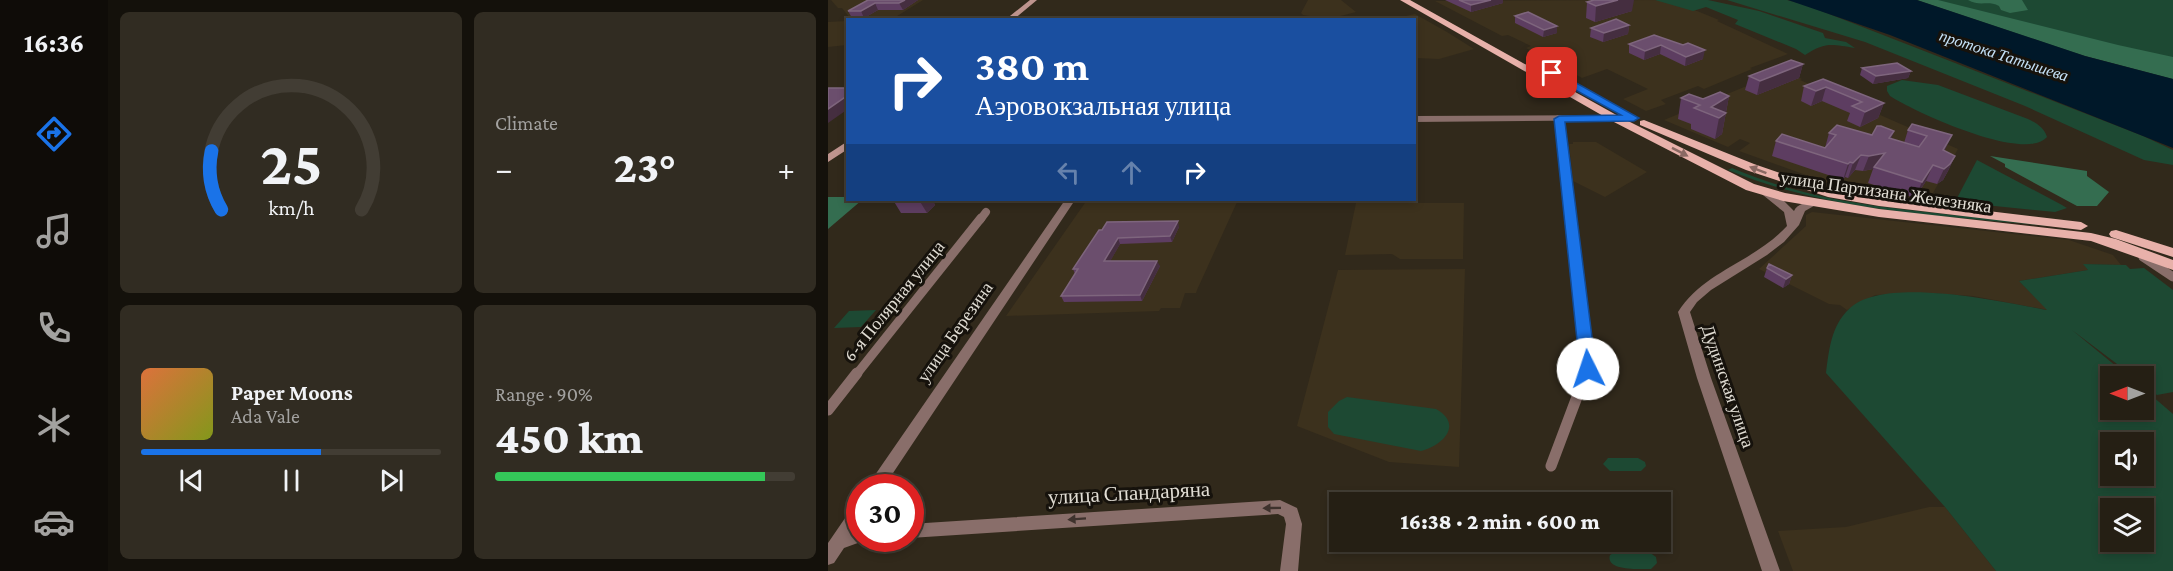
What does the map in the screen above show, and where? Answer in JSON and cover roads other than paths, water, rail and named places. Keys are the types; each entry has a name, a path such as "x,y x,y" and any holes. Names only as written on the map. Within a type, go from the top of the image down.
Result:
{"main road":[{"path":"1011,18 1034,0"},
{"name":"улица Партизана Железняка","path":"1404,0 1616,119 1735,181 1763,191 1814,203 1879,213 2070,234 2111,242 2173,265"},
{"name":"улица Партизана Железняка","path":"1420,0 1634,118 1774,176 1828,194 1854,199 2086,226 2124,235 2173,253"},
{"path":"1483,45 1494,41"},
{"path":"828,159 846,146"},
{"path":"1706,166 1700,161 1702,156 1711,154 1726,157"}],"street":[{"name":"улица Партизана Железняка","path":"1616,119 1634,118"},
{"path":"1416,119 1616,119"},
{"path":"1551,466 1588,369 1559,119"},
{"path":"1763,191 1790,210 1792,225"},
{"name":"улица Березина","path":"884,474 1069,201"},
{"path":"1792,225 1797,221 1800,209 1814,203"},
{"name":"6-я Полярная улица","path":"828,410 986,212"},
{"name":"Дудинская улица","path":"1771,571 1704,378 1684,312 1694,296 1750,261 1787,234 1792,225"},
{"path":"2131,249 2173,277"},
{"name":"улица Спандаряна","path":"924,530 1280,507 1291,513 1294,524 1289,571"},
{"path":"828,557 846,530"},
{"path":"838,542 846,539"}],"water":[{"name":"протока Татышева","path":"1788,0 1917,0 2085,56 2173,79 2173,148 1890,35"}]}
